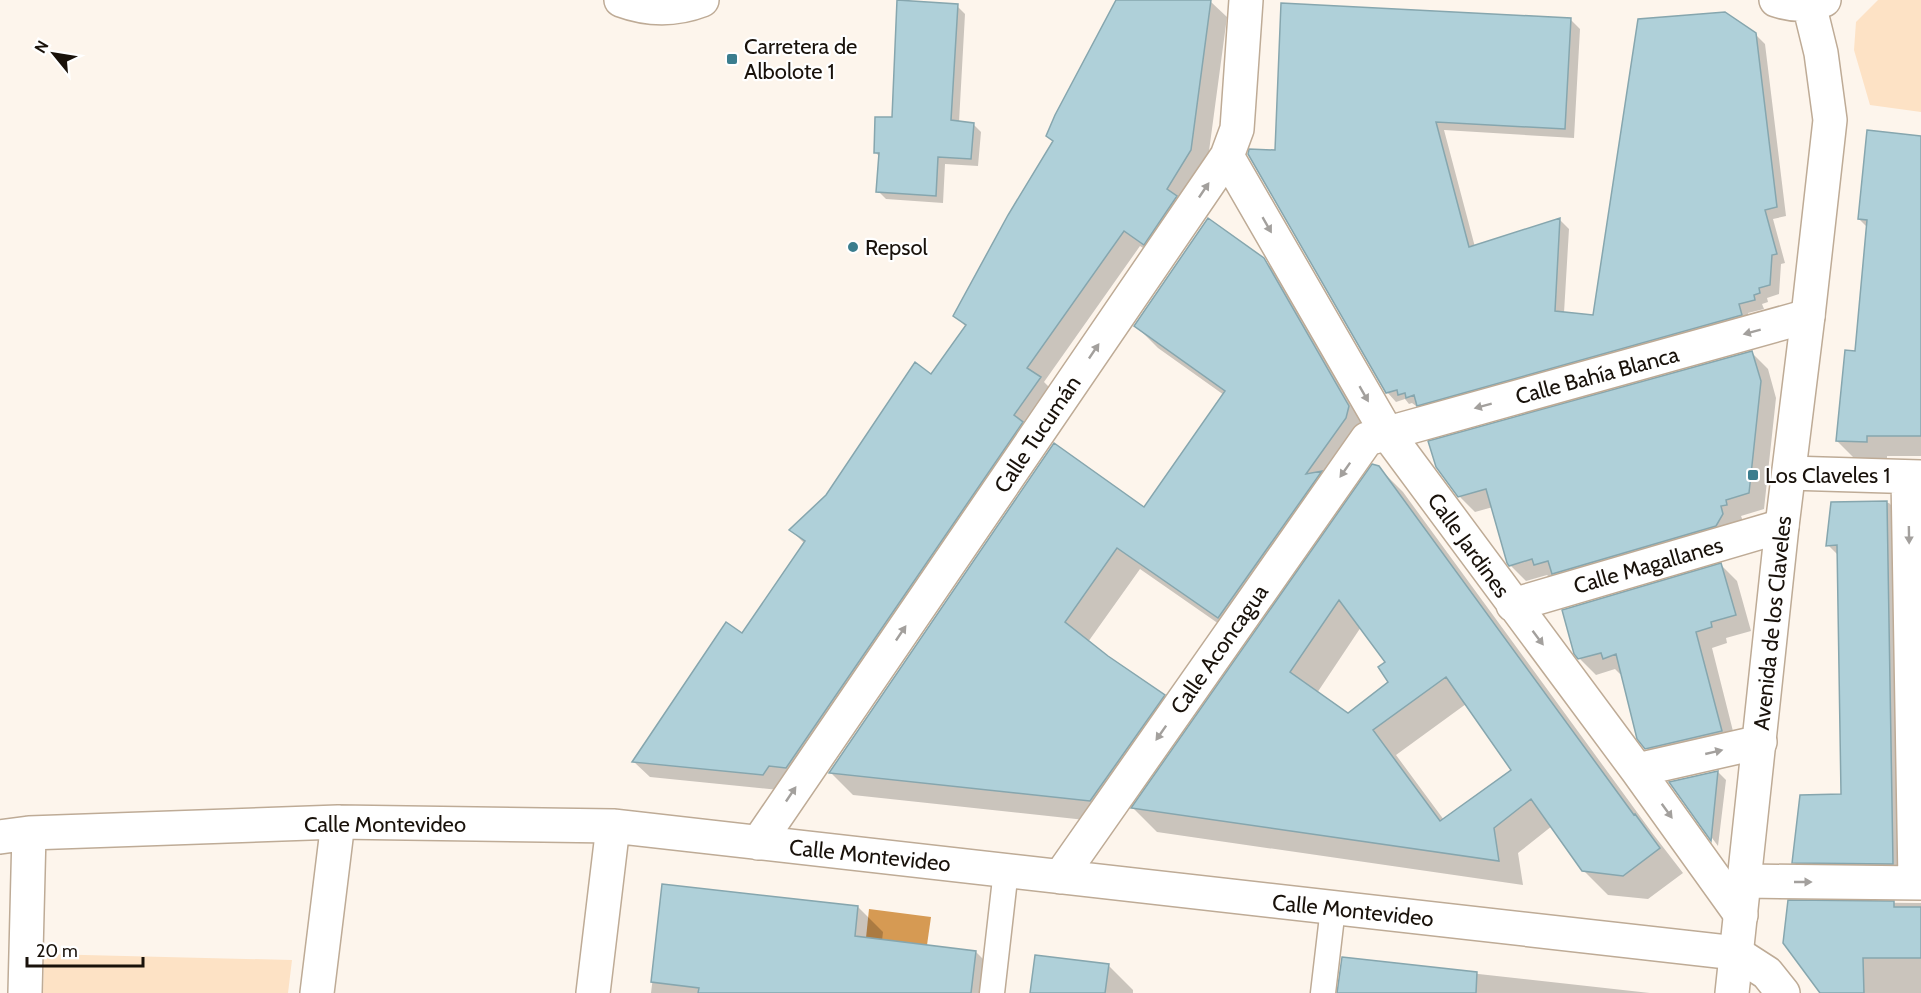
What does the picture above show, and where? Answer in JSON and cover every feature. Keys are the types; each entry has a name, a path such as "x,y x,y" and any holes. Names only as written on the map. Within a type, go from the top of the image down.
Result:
{"street":[{"path":"621,0 631,4 662,8 687,6 702,0"},
{"name":"Calle Tucumán","path":"758,843 1227,156 1237,129 1246,0"},
{"path":"1776,0 1786,4 1816,2"},
{"name":"Avenida de los Claveles","path":"1732,993 1782,526 1830,120 1816,2"},
{"name":"Calle Jardines","path":"1227,156 1387,433 1637,770 1741,915"},
{"name":"Calle Bahía Blanca","path":"1387,433 1808,316"},
{"name":"Calle Aconcagua","path":"1060,876 1367,439 1387,433"},
{"path":"1745,881 1918,883 1914,477 1789,473"},
{"name":"Calle Magallanes","path":"1513,605 1782,526"},
{"path":"1637,770 1760,742"},
{"path":"317,993 338,822"},
{"name":"Calle Montevideo","path":"15,835 338,822 613,826 1736,953"},
{"path":"593,993 613,826"},
{"path":"15,835 26,993"},
{"path":"992,993 1006,870"},
{"path":"1323,993 1333,908"},
{"path":"1736,953 1767,973 1783,993"}],"shaded area":[{"path":"1878,0 1921,0 1921,112 1870,105 1854,50 1856,22"},
{"path":"869,909 931,917 927,945 866,938"},
{"path":"44,954 292,960 288,993 43,993"}],"building":[{"path":"897,0 958,4 951,120 974,123 971,159 938,157 936,196 876,192 879,153 874,153 875,117 892,117"},
{"path":"1116,0 1211,0 1191,150 1167,189 1177,196 1144,245 1124,231 1027,368 1041,377 1014,415 1023,422 786,768 769,766 763,775 632,762 726,622 742,633 805,541 789,530 826,495 915,362 931,374 966,325 953,316 1008,215 1053,141 1046,136 1055,115"},
{"path":"1281,3 1571,18 1565,129 1436,122 1469,247 1560,218 1555,311 1593,315 1638,19 1725,12 1756,33 1777,207 1765,210 1777,254 1772,255 1770,285 1759,288 1760,293 1754,295 1755,300 1739,304 1742,315 1417,406 1414,395 1406,398 1405,393 1398,395 1397,390 1386,393 1248,154 1249,149 1275,150"},
{"path":"1867,130 1921,136 1921,436 1867,436 1867,442 1836,441 1845,350 1855,351 1867,220 1858,219"},
{"path":"1208,218 1264,258 1349,406 1346,418 1306,474 1322,471 1218,618 1117,548 1065,622 1108,656 1165,695 1090,801 829,773 1054,443 1144,507 1225,391 1134,326"},
{"path":"1752,351 1761,381 1749,493 1726,500 1727,505 1721,506 1723,514 1716,526 1552,574 1548,561 1534,565 1532,559 1509,566 1486,489 1458,497 1436,467 1428,441"},
{"path":"1372,464 1379,466 1660,848 1623,876 1582,871 1531,799 1494,828 1499,861 1131,808","holes":["1339,600 1385,662 1378,667 1388,682 1348,713 1290,672","1446,677 1511,770 1440,821 1373,730"]},
{"path":"1887,501 1893,864 1792,863 1800,795 1841,794 1837,545 1826,546 1831,502"},
{"path":"1721,563 1736,615 1711,622 1712,627 1696,632 1722,731 1645,749 1637,739 1616,654 1603,659 1601,653 1578,659 1574,654 1562,610"},
{"path":"1718,771 1711,841 1669,782"},
{"path":"662,884 858,906 855,936 976,951 971,993 698,993 699,988 651,982"},
{"path":"1788,900 1894,901 1894,907 1921,907 1921,958 1863,958 1864,993 1820,993 1783,943"},
{"path":"1035,955 1109,964 1105,993 1030,993"},
{"path":"1342,957 1477,972 1476,993 1337,993"}],"place":[{"name":"Carretera de Albolote 1","path":"732,59"},
{"name":"Repsol","path":"853,247"},
{"name":"Los Claveles 1","path":"1753,475"}]}
